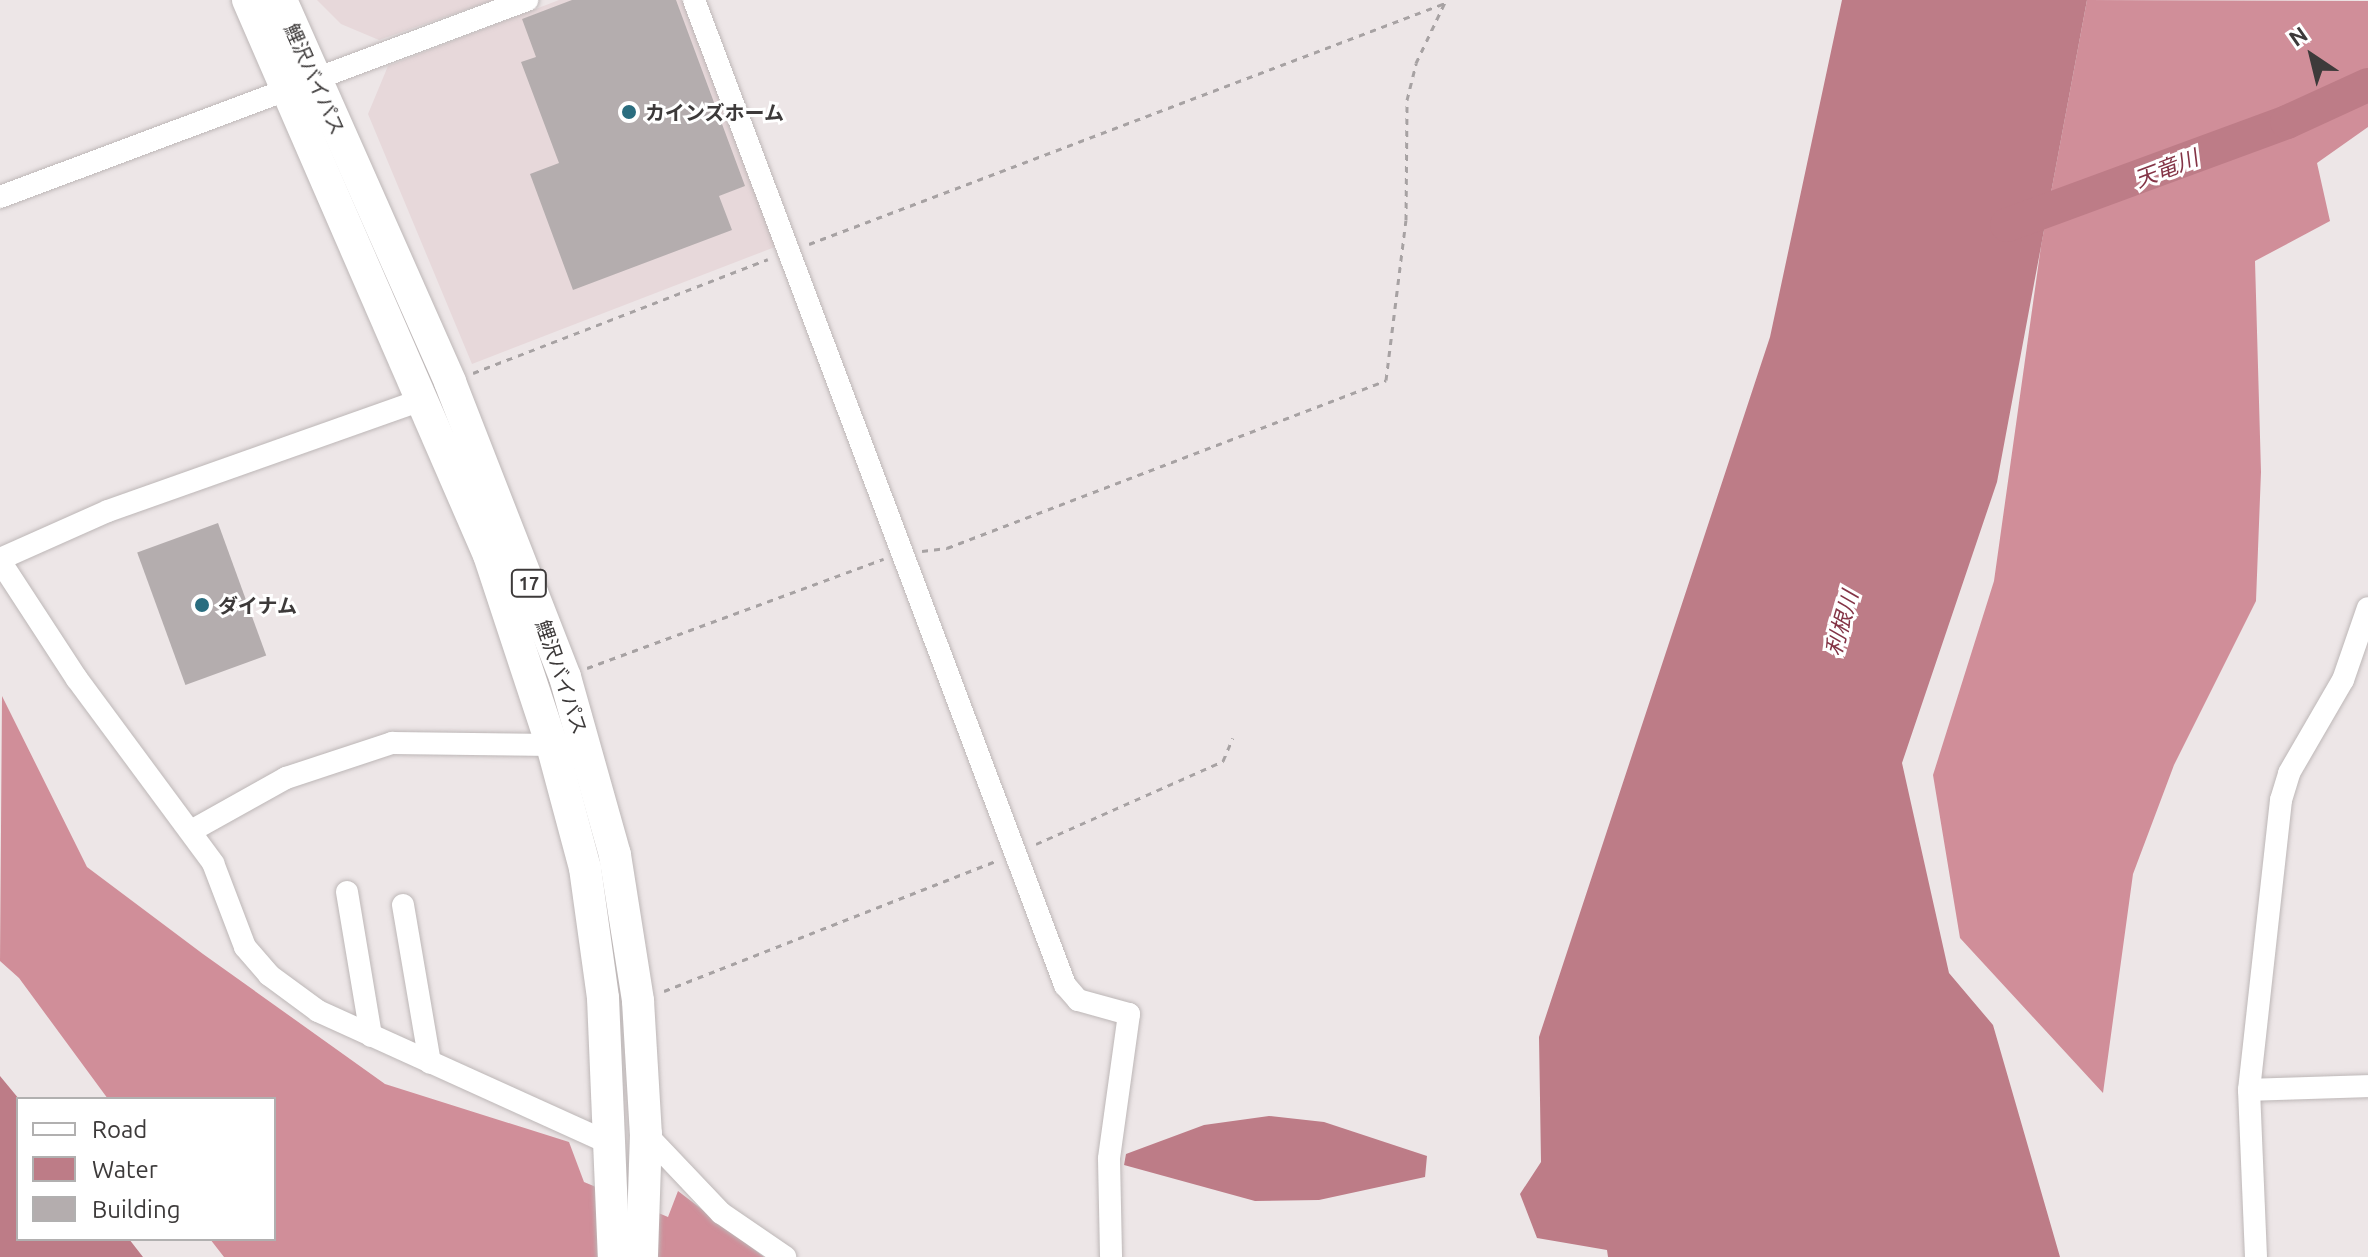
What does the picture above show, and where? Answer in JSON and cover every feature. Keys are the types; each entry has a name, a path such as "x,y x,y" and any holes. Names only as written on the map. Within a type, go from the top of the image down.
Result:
{"highway":[{"name":"鯉沢バイパス","path":"248,0 302,86 450,382 565,677 615,855 638,1001 646,1134 614,1257"},
{"name":"鯉沢バイパス","path":"281,0 302,86 419,401 489,555 552,745 587,883 603,998 613,1145 642,1257"}],"street":[{"path":"0,197 527,0"},
{"path":"694,0 1070,995 1129,1014 1109,1159 1111,1257"},
{"path":"419,401 108,511 0,560 77,679 213,863 245,947 269,975 318,1011 613,1145"},
{"path":"2256,1257 2249,1090 2281,800 2289,773 2343,680 2368,608"},
{"path":"191,831 286,778 392,743 552,745"},
{"path":"347,892 371,1036"},
{"path":"403,905 430,1063"},
{"path":"2249,1090 2368,1086"},
{"path":"646,1134 721,1213 785,1257"}],"path":[{"path":"450,382 1446,1"},
{"path":"565,677 901,553 947,548 1386,380 1406,220 1407,100 1416,63 1446,1"},
{"path":"638,1001 1015,854 1223,761 1233,738"}],"shaded area":[{"path":"317,0 493,0 379,40 341,24"},
{"path":"559,0 687,0 780,245 472,364 368,114 388,66"},
{"path":"2087,0 2368,1 2368,127 2317,163 2330,221 2255,261 2261,472 2256,601 2174,765 2133,874 2103,1093 1960,938 1933,775 1994,581 2041,246"},
{"path":"2,696 87,867 203,954 385,1084 569,1142 584,1182 668,1217 678,1191 764,1257 224,1257 212,1241 276,1241 276,1097 107,1097 19,978 0,961"}],"water":[{"name":"利根川","path":"1842,0 2087,0 1997,482 1902,763 1949,973 1993,1025 2060,1257 1608,1257 1607,1250 1537,1238 1520,1194 1541,1162 1539,1037 1770,337"},
{"path":"0,1076 17,1097 16,1241 131,1241 143,1257 0,1257"},
{"path":"1269,1116 1324,1122 1427,1156 1425,1177 1319,1200 1255,1201 1124,1165 1126,1154 1204,1125"}],"building":[{"name":"カインズホーム","path":"572,0 676,0 745,186 719,196 732,230 573,290 530,174 559,163 521,62 536,57 522,19"},
{"name":"ダイナム","path":"218,523 266,655 185,685 137,552"}],"waterway":[{"name":"天竜川","path":"2007,225 2287,122 2368,85"}],"place":[{"name":"カインズホーム","path":"629,112"},
{"name":"ダイナム","path":"202,605"}]}
